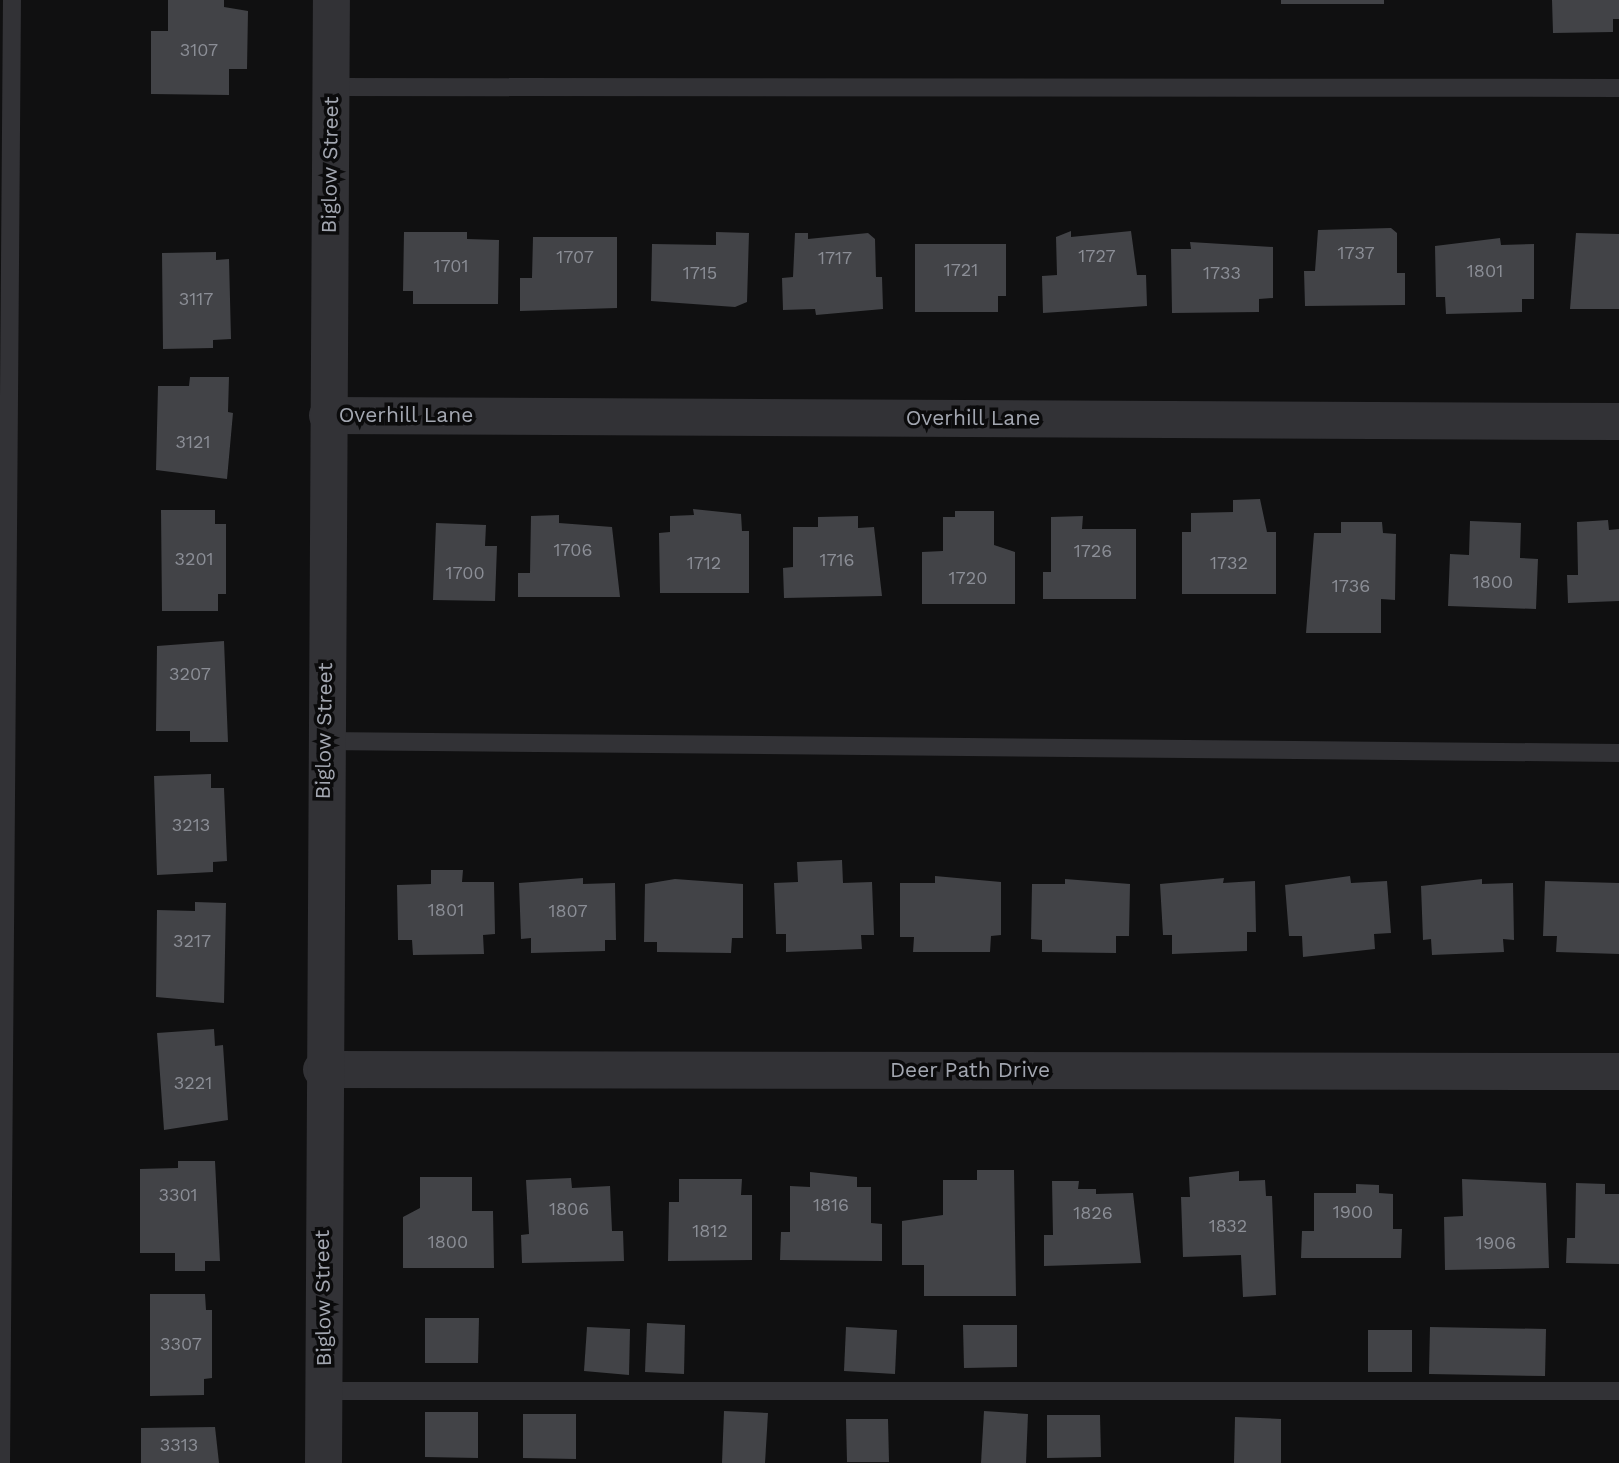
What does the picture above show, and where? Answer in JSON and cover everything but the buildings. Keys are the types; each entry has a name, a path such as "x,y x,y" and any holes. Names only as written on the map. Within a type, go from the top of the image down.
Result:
{"street":[{"name":"Biglow Street","path":"323,1463 321,1069 331,0"},
{"name":"Overhill Lane","path":"327,415 1619,421"},
{"name":"Deer Path Drive","path":"321,1069 1619,1071"}],"lane":[{"path":"1,1463 12,0"},
{"path":"330,86 1619,88"},
{"path":"323,741 1619,752"},
{"path":"324,1391 1619,1391"}]}
